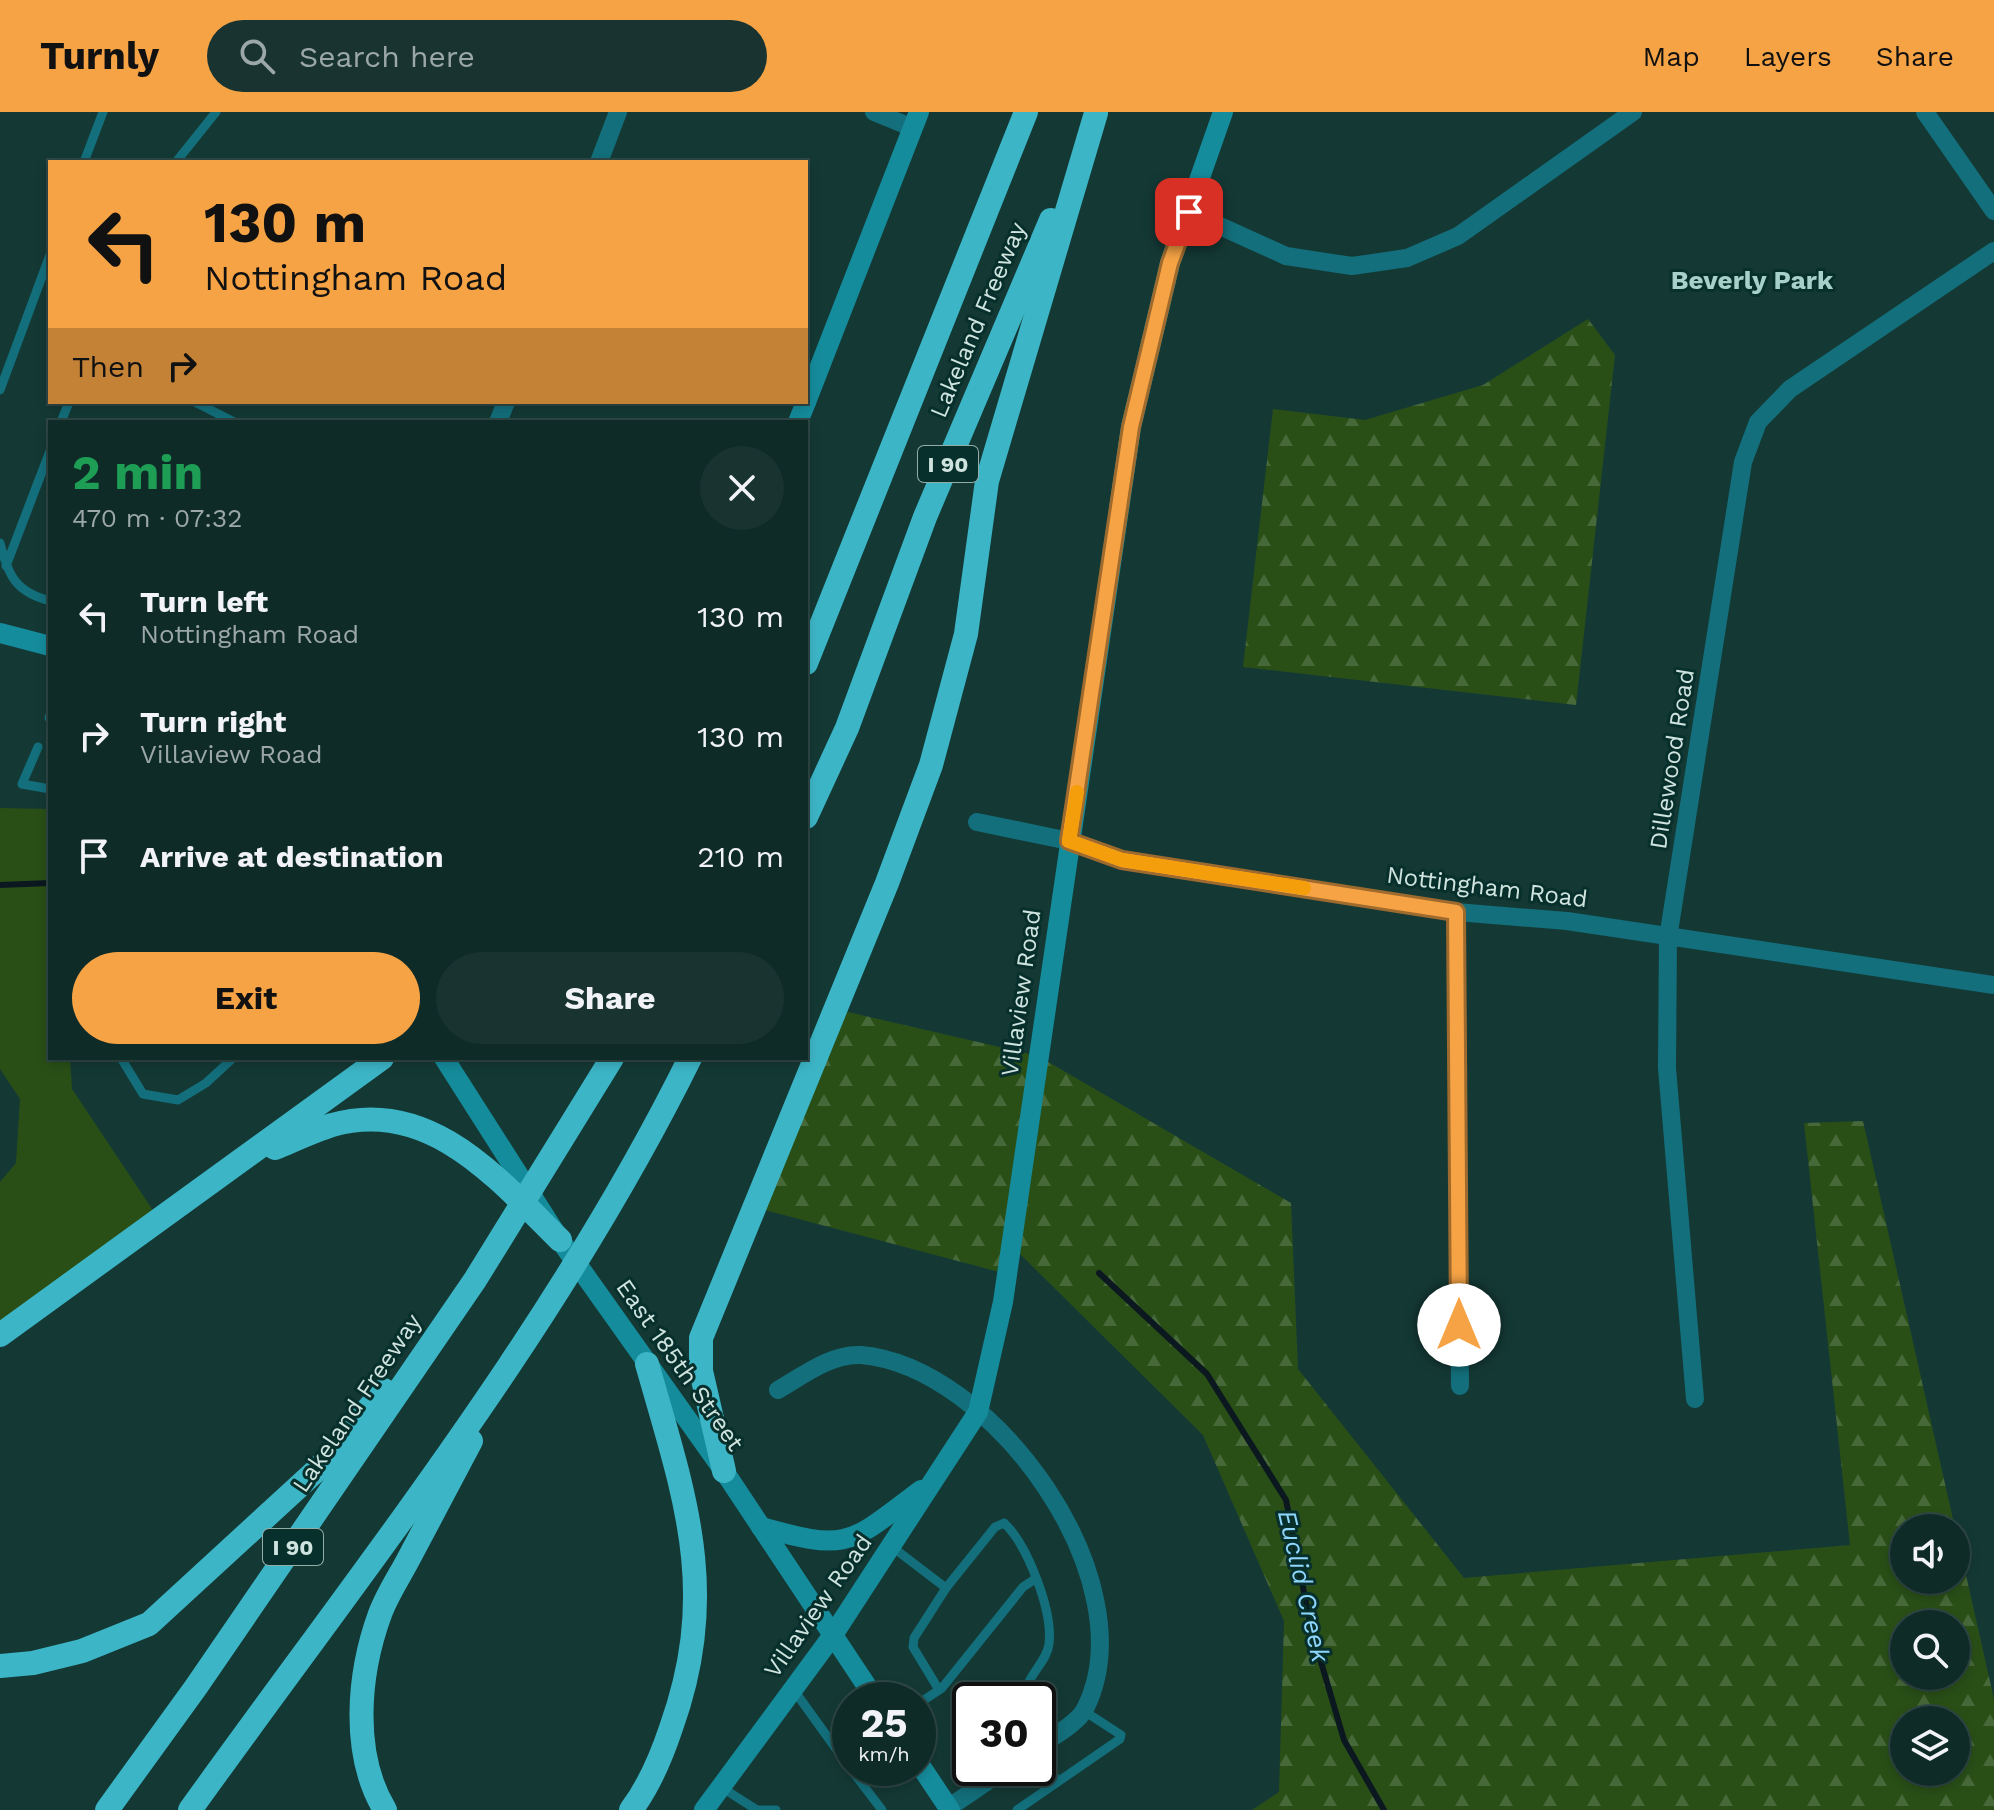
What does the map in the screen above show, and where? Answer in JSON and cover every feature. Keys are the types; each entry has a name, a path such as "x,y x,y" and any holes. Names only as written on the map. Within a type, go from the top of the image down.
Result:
{"highway":[{"name":"Lakeland Freeway","path":"808,658 1026,112"},
{"name":"Lakeland Freeway","path":"808,813 847,728 925,517 1096,113"},
{"path":"724,1471 701,1371 701,1338 887,883 931,765 966,634 987,481 1096,113"},
{"path":"0,1335 379,1060"},
{"name":"Lakeland Freeway","path":"107,1810 205,1675 475,1280 611,1060"},
{"name":"I 90","path":"190,1810 516,1357 626,1179 689,1060"},
{"path":"243,1160 334,1125 383,1121 420,1129 477,1158 560,1240"},
{"path":"0,1666 33,1663 82,1651 149,1624 320,1467 475,1280"},
{"path":"385,1810 369,1774 362,1711 380,1614 516,1357"},
{"path":"631,1810 662,1753 688,1682 698,1603 689,1510 647,1364"}],"street":[{"path":"600,160 618,112"},
{"path":"808,397 916,120 874,112"},
{"name":"Villaview Road","path":"704,1810 833,1635 978,1412 1003,1302 1131,427 1170,263 1223,112"},
{"path":"1189,212 1286,256 1352,266 1407,258 1458,236 1633,112"},
{"path":"1925,112 1994,211"},
{"name":"Dillewood Road","path":"1695,1399 1667,1068 1668,938 1743,462 1758,422 1790,389 1994,251"},
{"path":"0,633 46,646"},
{"name":"Nottingham Road","path":"977,822 1069,841 1122,860 1456,912 1567,921 1994,985"},
{"path":"1456,912 1460,1386"},
{"name":"East 185th Street","path":"445,1060 560,1240 724,1471 864,1682"},
{"path":"778,1390 819,1366 858,1355 903,1363 933,1378 978,1412 1052,1493 1093,1587 1099,1632 1095,1675 1084,1711 1056,1732"},
{"path":"761,1527 819,1543 842,1542 867,1530 933,1481"},
{"path":"933,1786 947,1809 981,1786"}],"lane":[{"path":"85,160 103,112"},
{"path":"178,160 216,112"},
{"path":"0,390 48,260"},
{"path":"199,404 230,420"},
{"path":"6,566 48,456"},
{"path":"0,543 15,585 28,595 48,600"},
{"path":"38,747 22,784 48,789"},
{"path":"122,1060 143,1094 178,1100 206,1083 231,1060"},
{"path":"939,1690 913,1647 914,1638 946,1588 1000,1522 1011,1529 1046,1607 1049,1645 1030,1682"},
{"path":"891,1546 946,1588"},
{"path":"936,1692 949,1682 1023,1587 1035,1579"},
{"path":"793,1689 832,1741"},
{"path":"1017,1810 1121,1735 1084,1711"},
{"path":"1056,1777 1058,1781"},
{"path":"865,1786 882,1810"},
{"path":"721,1787 757,1810 776,1810"}],"green space":[{"path":"1588,319 1615,355 1576,705 1243,667 1273,409 1365,420 1483,385"},
{"path":"0,808 48,809 48,1060 70,1060 72,1089 160,1221 0,1335 0,1182 16,1163 20,1099 0,1069"},
{"path":"835,1009 1038,1056 1291,1203 1298,1369 1464,1578 1850,1545 1804,1123 1863,1121 1952,1514 1890,1514 1890,1594 1970,1593 1994,1699 1994,1810 1252,1810 1279,1792 1284,1621 1203,1435 1012,1246 1007,1274 753,1207"}],"waterway":[{"name":"Euclid Creek","path":"0,885 48,883"},
{"name":"Euclid Creek","path":"1099,1273 1207,1374 1286,1500 1311,1628 1344,1740 1384,1810"}],"slow traffic":[{"path":"1077,792 1069,841 1122,860 1304,888"}],"district":[{"name":"Beverly Park","path":"1752,280"}],"route":[{"path":"1189,212 1170,263 1131,427 1069,841 1122,860 1456,912 1459,1325"}]}
